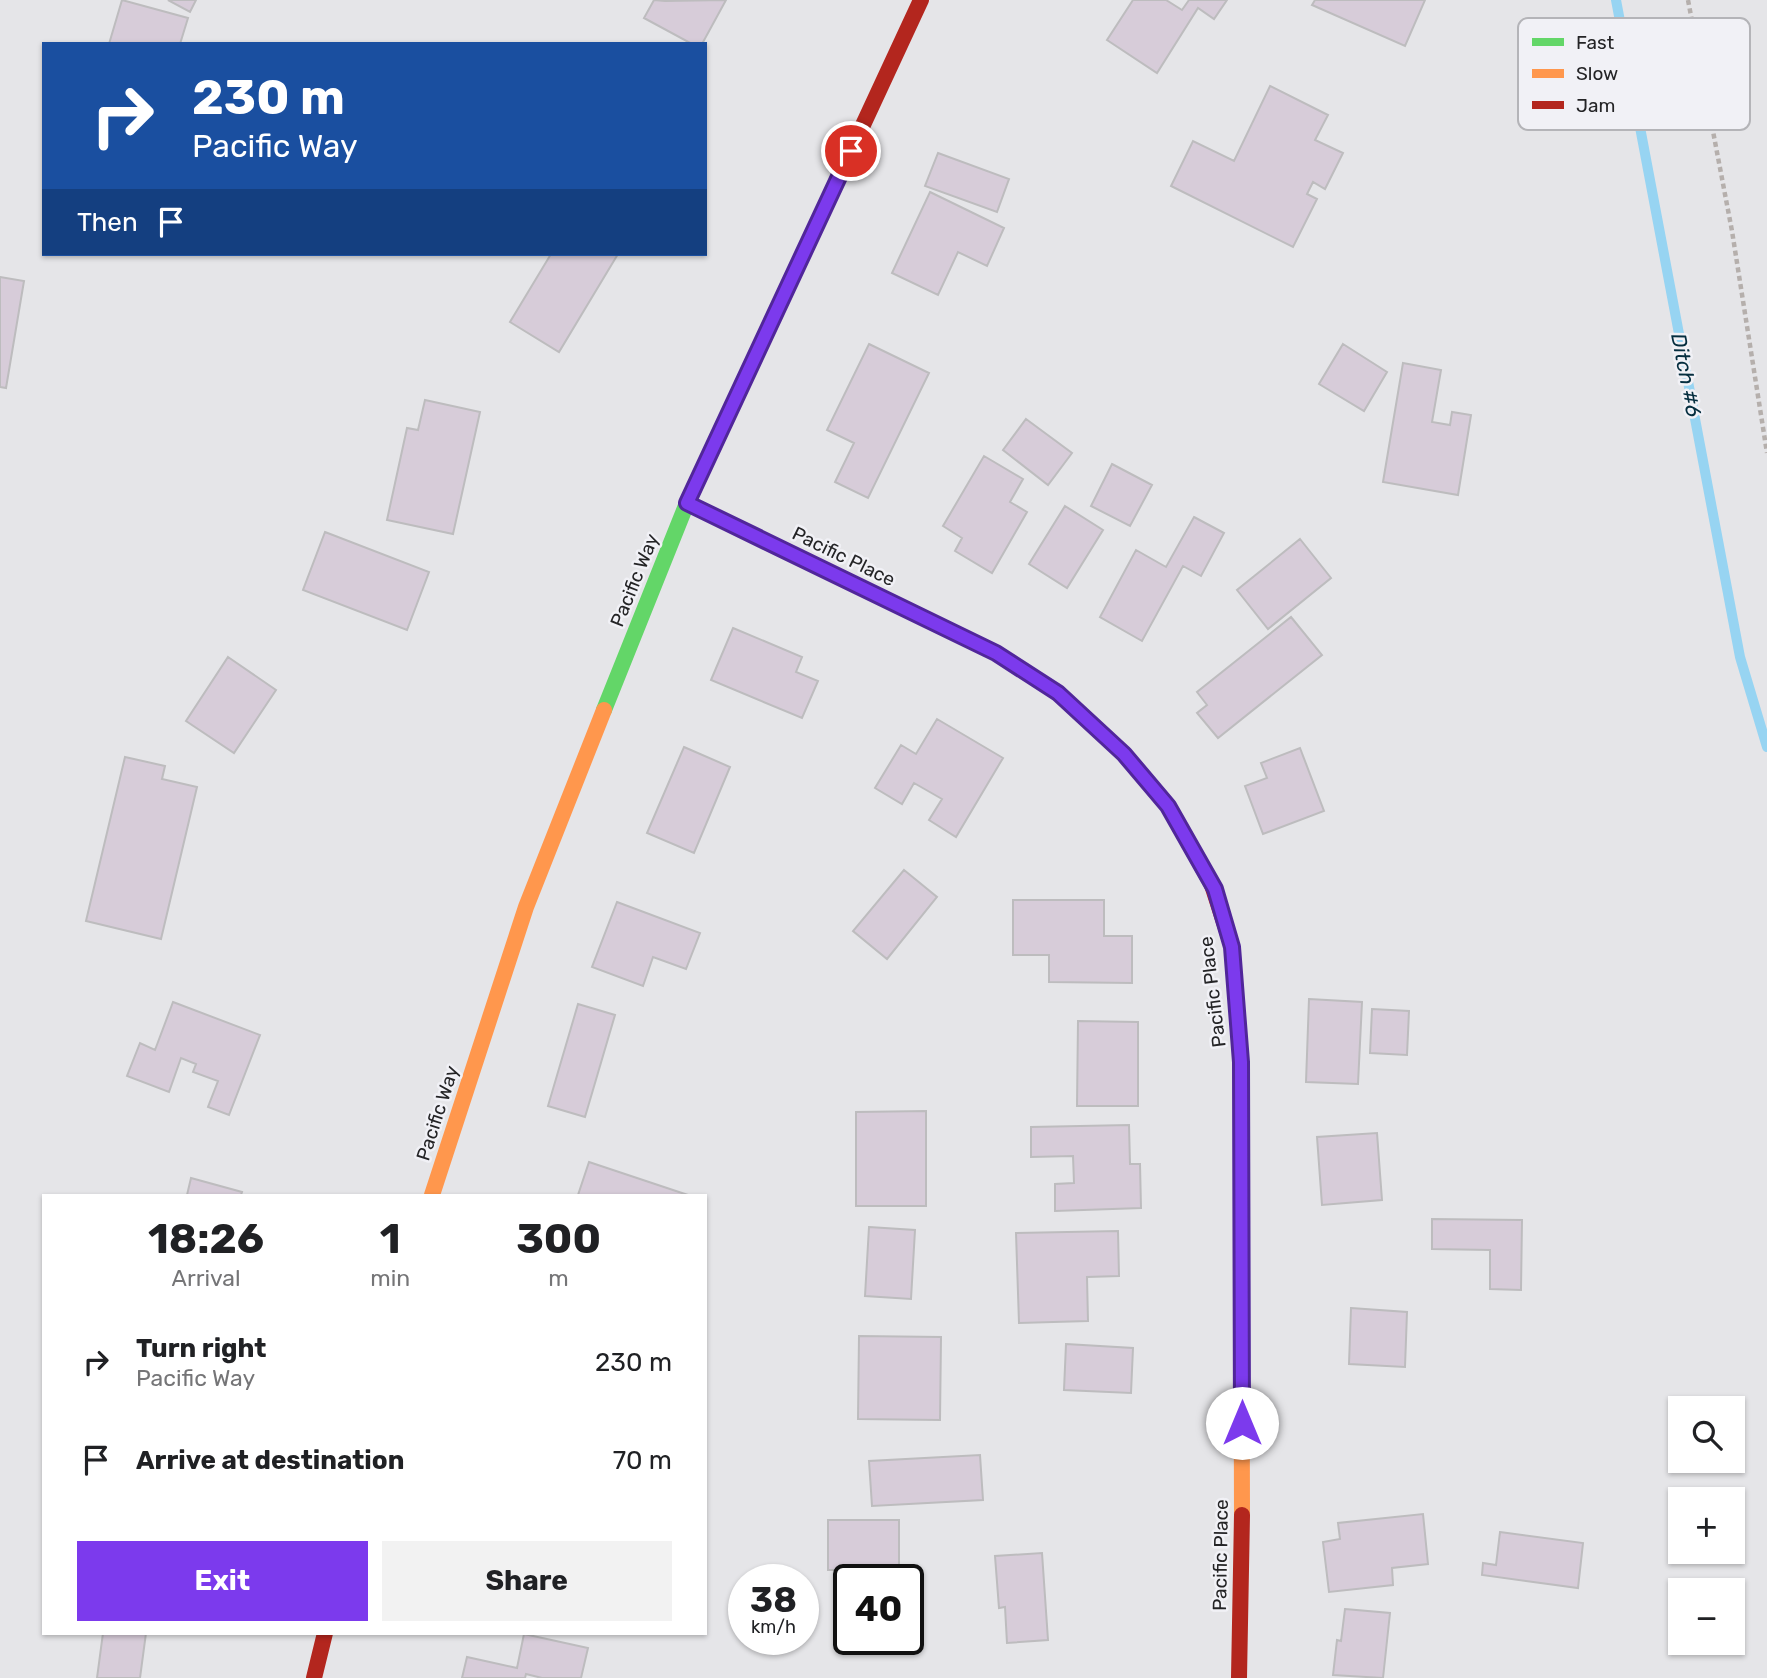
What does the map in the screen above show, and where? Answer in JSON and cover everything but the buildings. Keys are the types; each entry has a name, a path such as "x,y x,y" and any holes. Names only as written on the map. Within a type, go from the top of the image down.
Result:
{"street":[{"name":"Pacific Way","path":"432,1194 526,907 687,503 921,0"},
{"name":"Pacific Place","path":"687,503 996,653 1058,693 1124,754 1168,806 1215,889 1232,947 1241,1062 1242,1535 1239,1678"},
{"path":"314,1678 325,1635"}],"path":[{"path":"1688,0 1691,18"},
{"path":"1713,130 1732,231 1767,453"}],"waterway":[{"name":"Ditch #6","path":"1616,0 1619,18"},
{"name":"Ditch #6","path":"1641,130 1740,657 1767,747"}],"traffic: fast":[{"path":"604,710 687,503 804,252"},
{"path":"687,503 996,653 1058,693 1124,754 1168,806 1212,885"}],"traffic: slow":[{"path":"432,1194 526,907 604,710"},
{"path":"1241,1116 1242,1515"}],"traffic: jam":[{"path":"804,252 921,0"},
{"path":"1212,885 1232,947 1241,1062 1241,1116"},
{"path":"1239,1678 1242,1515"},
{"path":"314,1678 325,1635"}],"route":[{"path":"851,151 687,503 996,653 1058,693 1124,754 1168,806 1215,889 1232,947 1241,1062 1242,1423"}]}
